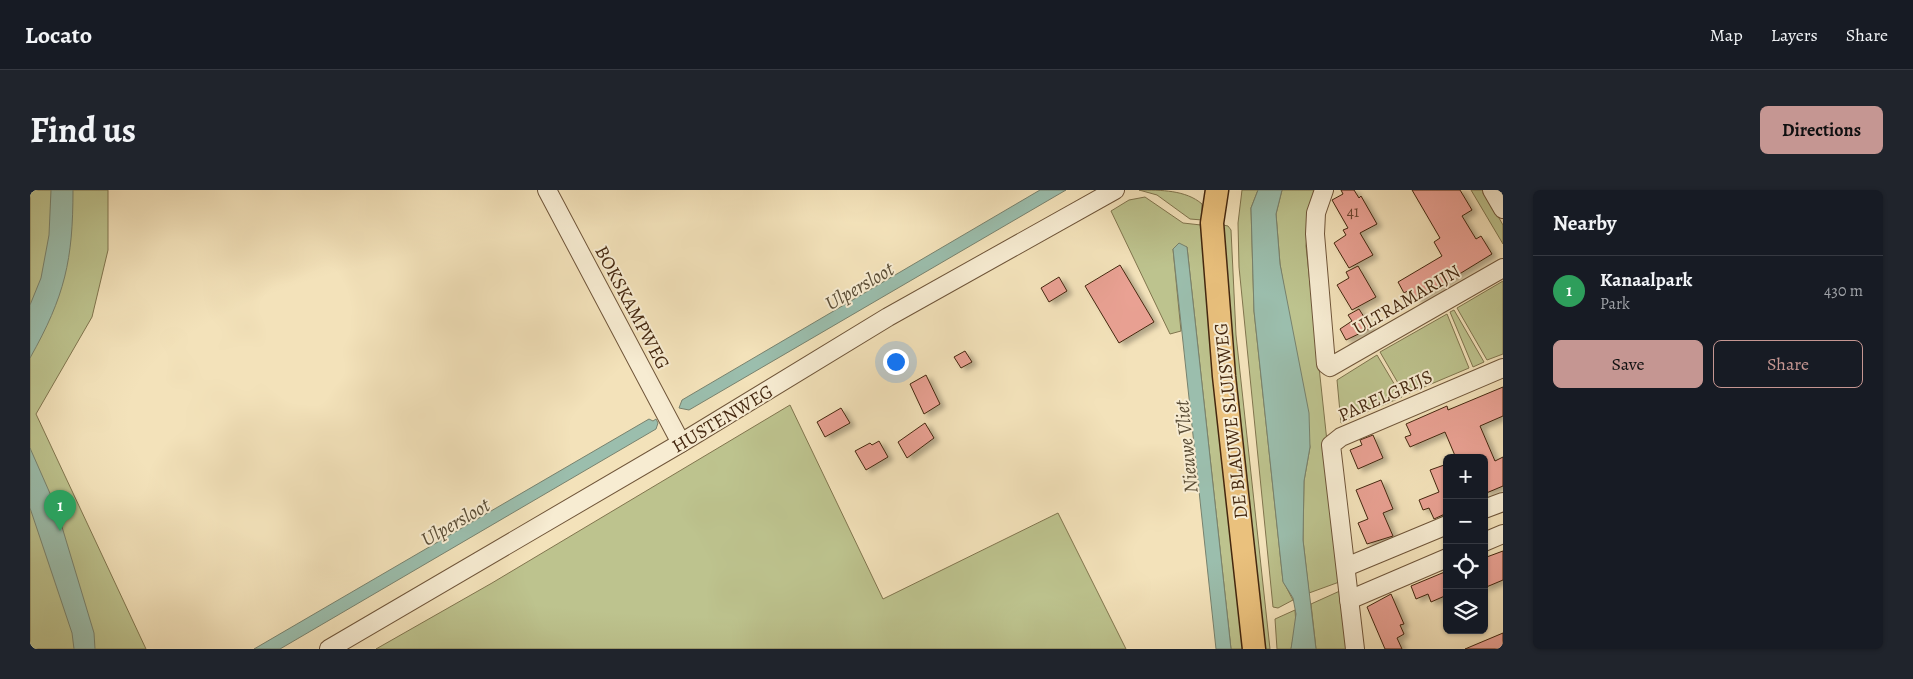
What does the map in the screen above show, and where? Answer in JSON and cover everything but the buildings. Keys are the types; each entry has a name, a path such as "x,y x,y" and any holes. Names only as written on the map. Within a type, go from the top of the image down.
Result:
{"main road":[{"name":"DE BLAUWE SLUISWEG","path":"1212,191 1213,242 1224,376 1254,649"}],"street":[{"name":"BOKSKAMPWEG","path":"547,190 681,444"},
{"name":"HUSTENWEG","path":"330,649 681,444 888,317 1115,190"},
{"name":"ULTRAMARIJN","path":"1324,190 1316,213 1315,234 1326,364 1330,367 1503,268"},
{"path":"1492,190 1503,209"},
{"name":"PARELGRIJS","path":"1348,584 1331,445 1341,437 1503,368"},
{"path":"1488,508 1503,502"},
{"path":"1348,584 1443,527"},
{"path":"1488,540 1503,534"},
{"path":"1348,584 1443,559"},
{"path":"1348,584 1355,649"}],"green space":[{"path":"30,190 108,190 108,250 92,317 36,414 146,649 30,649"},
{"path":"1139,190 1181,193 1196,199 1202,204 1202,220 1190,219 1157,195"},
{"path":"1242,190 1258,190 1251,208 1254,311 1283,581 1293,600 1278,608 1273,607 1239,267 1238,223"},
{"path":"1282,190 1319,190 1309,218 1306,246 1342,581 1309,593 1303,540 1304,481 1310,447 1280,264 1276,214"},
{"path":"1471,190 1483,190 1503,225 1503,244"},
{"path":"1145,197 1183,223 1201,225 1246,649 1231,649 1187,247 1173,249 1181,331 1170,334 1111,211 1129,200"},
{"path":"1223,225 1228,226 1231,230 1236,335 1270,649 1261,649 1230,359"},
{"path":"1503,281 1503,354 1487,360 1457,308"},
{"path":"1454,310 1484,362 1473,367 1450,312"},
{"path":"1447,314 1469,368 1405,395 1380,352"},
{"path":"1377,355 1402,397 1341,423 1337,380"},
{"path":"790,405 883,599 1058,513 1126,649 376,649 492,583"},
{"path":"1342,590 1349,649 1316,649 1311,604"},
{"path":"1295,610 1296,624 1291,649 1277,649 1275,619"}],"shaded area":[{"path":"51,190 73,190 69,258 59,296 42,336 30,358 30,305 41,278 49,235"},
{"path":"1040,190 1066,190 689,410 679,408 682,400"},
{"path":"1258,190 1282,190 1276,214 1280,264 1309,413 1310,447 1304,481 1303,540 1316,649 1291,649 1296,614 1293,598 1283,582 1254,311 1251,208"},
{"path":"1179,243 1187,247 1231,649 1216,649 1173,249"},
{"path":"649,419 653,421 656,419 658,423 656,429 280,649 254,649"},
{"path":"30,448 56,507 94,633 95,649 74,649 72,633 30,508"}],"place":[{"name":"Kanaalpark","path":"60,531"}],"water label":[{"name":"Ulpersloot","path":"859,286"},
{"name":"Nieuwe Vliet","path":"1186,447"},
{"name":"Ulpersloot","path":"455,522"}]}
